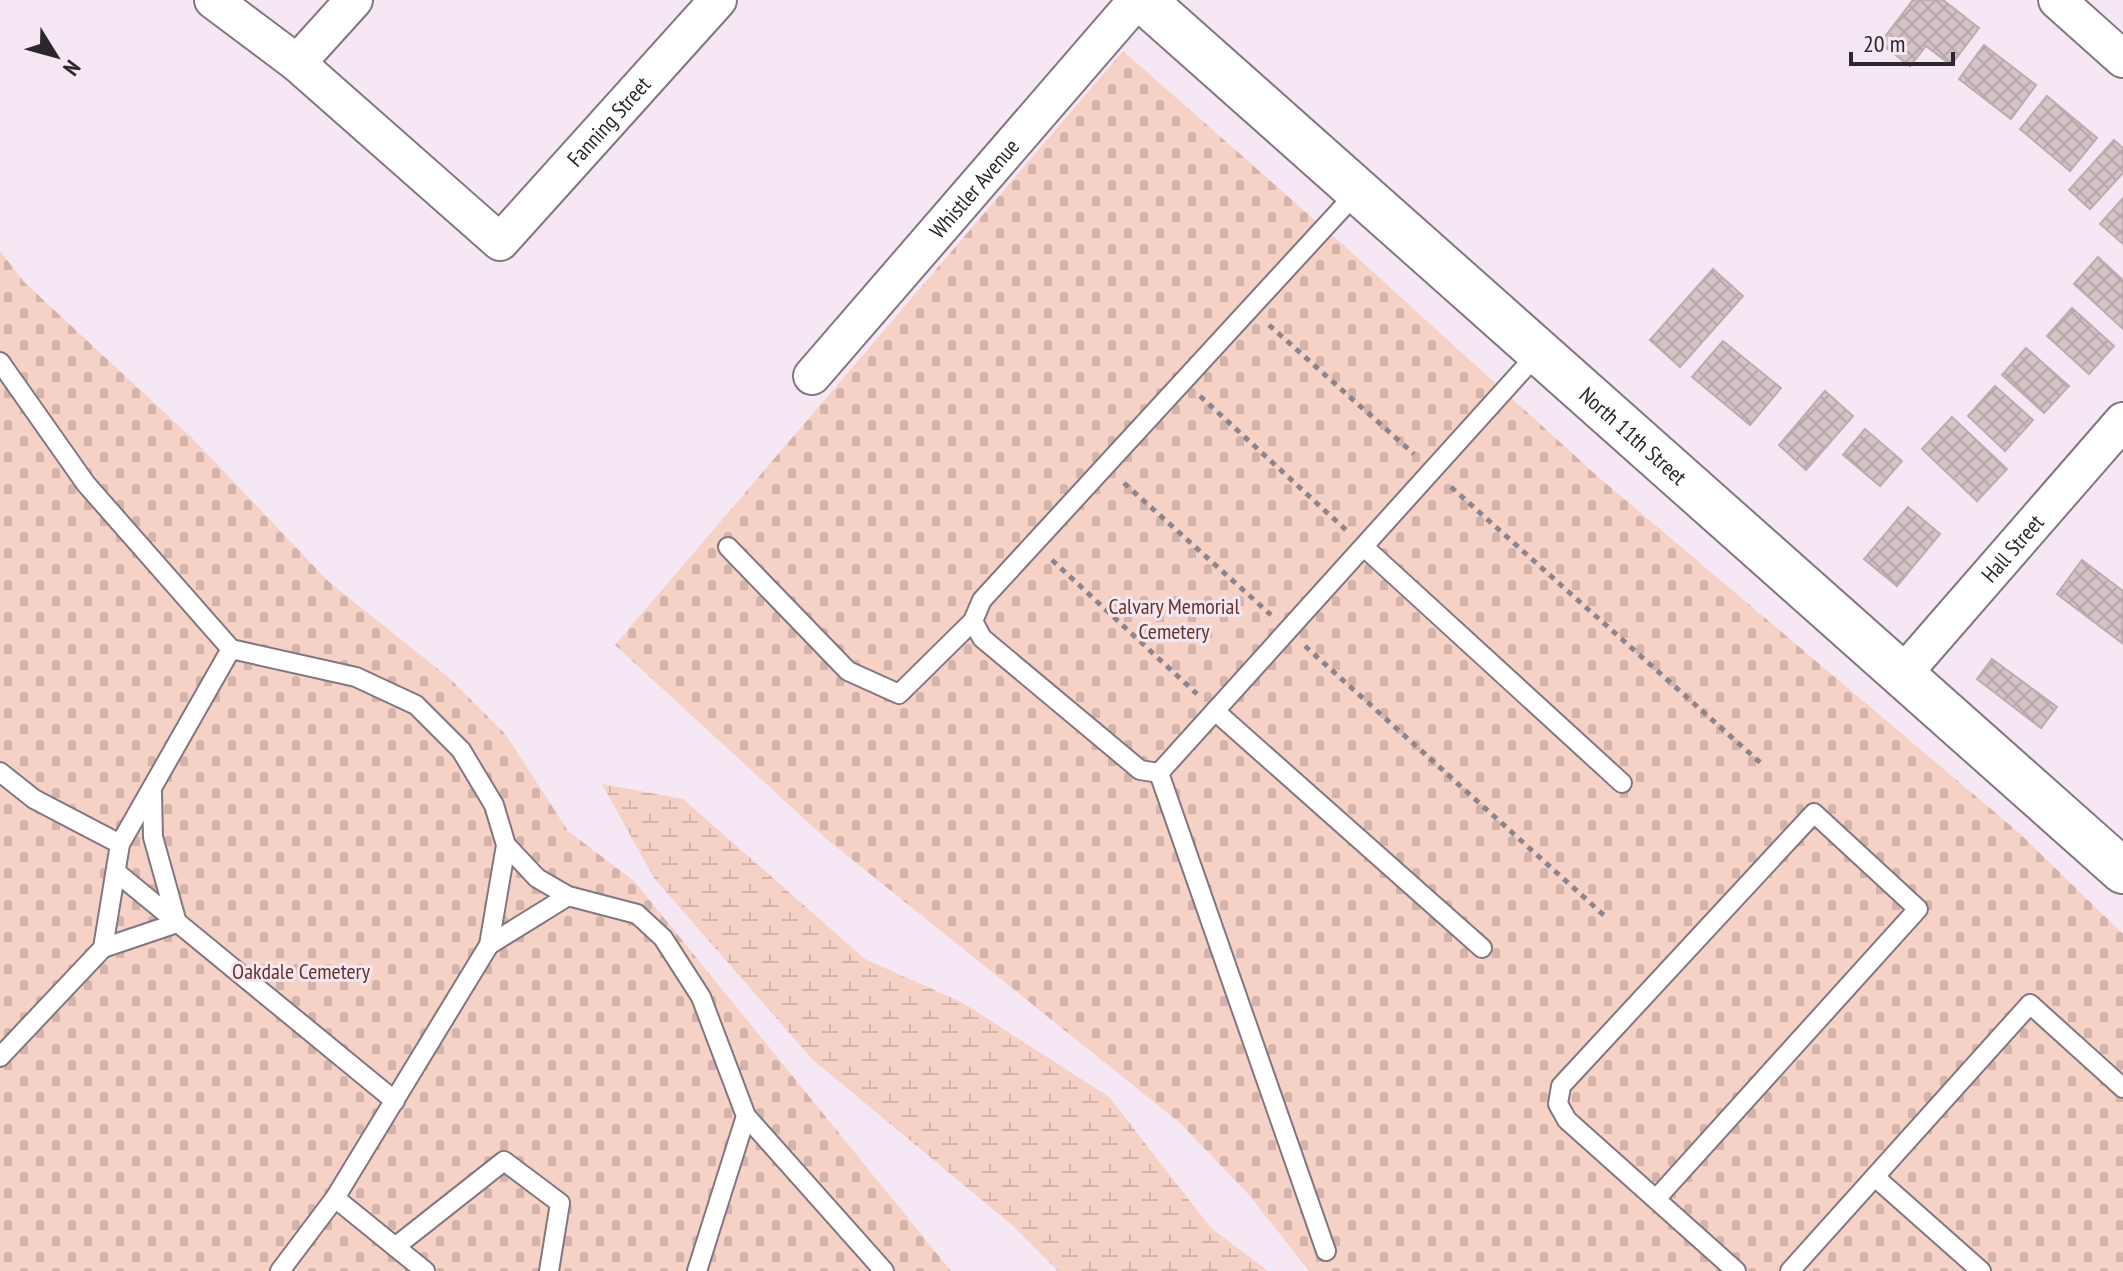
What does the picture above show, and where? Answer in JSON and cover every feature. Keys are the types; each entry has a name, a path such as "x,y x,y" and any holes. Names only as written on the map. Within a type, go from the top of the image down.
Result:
{"street":[{"path":"213,0 297,63 354,0"},
{"name":"Fanning Street","path":"297,63 500,242 718,0"},
{"name":"Whistler Avenue","path":"812,376 1137,0"},
{"name":"North 11th Street","path":"1143,0 2123,871"},
{"path":"2057,0 2123,59"},
{"name":"Hall Street","path":"1902,675 2123,421"}],"lane":[{"path":"728,547 848,671 899,694 973,621 982,600 1358,191"},
{"path":"1159,773 1539,352"},
{"path":"0,362 86,484 231,649 356,677 416,705 461,750 494,805 506,845 489,945 335,1198 280,1271"},
{"path":"1364,547 1622,783"},
{"path":"973,621 982,638 1140,770 1159,773"},
{"path":"103,948 120,844 231,649"},
{"path":"1215,711 1482,948"},
{"path":"0,772 34,799 120,844"},
{"path":"1159,773 1326,1251"},
{"path":"152,789 153,837 177,923"},
{"path":"1656,1199 1918,909 1814,813 1561,1086 1558,1104 1567,1120 1736,1271"},
{"path":"506,845 537,878 568,896 637,914 663,938 701,997 746,1116 884,1271"},
{"path":"116,872 395,1101"},
{"path":"489,945 568,896"},
{"path":"0,1057 103,948 177,923"},
{"path":"1790,1271 2030,1004 2123,1088"},
{"path":"697,1271 746,1116"},
{"path":"395,1247 504,1161 560,1203 549,1271"},
{"path":"1875,1177 1981,1271"},
{"path":"335,1198 425,1271"}],"path":[{"path":"1250,308 1764,766"},
{"path":"1183,381 1364,547"},
{"path":"1105,466 1607,918"},
{"path":"1034,543 1215,711"}],"green space":[{"name":"Calvary Memorial Cemetery","path":"1123,51 1351,252 1596,475 2018,832 2123,934 2123,1271 1309,1271 1249,1195 1180,1123 824,837 615,645"},
{"name":"Oakdale Cemetery","path":"0,251 24,282 193,439 329,582 448,677 506,735 568,831 634,881 951,1271 0,1271"},
{"path":"602,784 683,799 865,959 963,1003 1109,1097 1211,1228 1268,1271 1058,1271 1012,1225 812,1059 654,878"}],"building":[{"path":"1913,0 1943,0 1979,28 1951,65 1926,46 1910,66 1880,43"},
{"path":"1984,45 2036,85 2011,119 1959,79"},
{"path":"2047,96 2097,138 2070,171 2020,129"},
{"path":"2114,140 2123,148 2123,173 2090,209 2069,190"},
{"path":"2123,198 2123,244 2100,224"},
{"path":"2098,257 2123,280 2123,329 2074,284"},
{"path":"1713,269 1743,296 1680,367 1650,340"},
{"path":"2072,308 2114,346 2089,374 2047,336"},
{"path":"1723,341 1781,388 1750,425 1692,377"},
{"path":"2026,348 2069,386 2044,413 2002,375"},
{"path":"1995,386 2033,420 2005,451 1968,416"},
{"path":"1825,391 1853,416 1806,470 1779,445"},
{"path":"1952,417 2007,469 1977,501 1922,449"},
{"path":"1865,429 1902,461 1880,486 1843,455"},
{"path":"1908,507 1940,534 1897,586 1864,559"},
{"path":"2082,560 2123,591 2122,643 2057,594"},
{"path":"1992,659 2057,707 2041,728 1977,679"}]}
